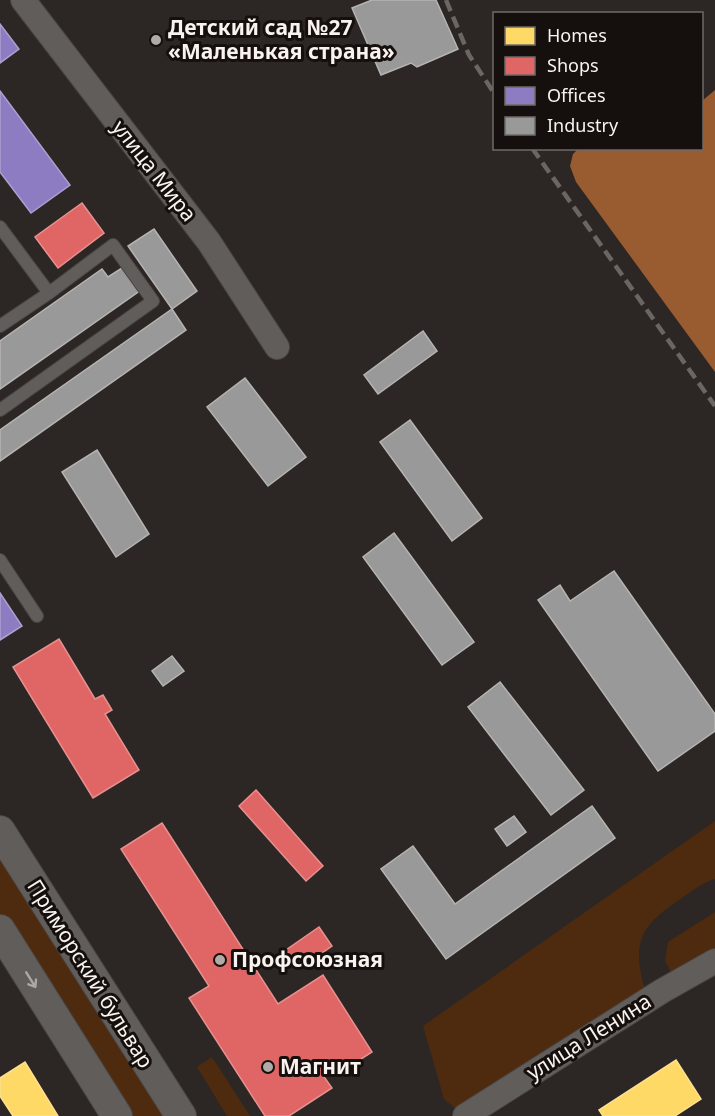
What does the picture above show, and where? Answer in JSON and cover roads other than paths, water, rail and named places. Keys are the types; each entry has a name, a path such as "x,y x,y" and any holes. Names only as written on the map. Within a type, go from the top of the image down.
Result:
{"street":[{"name":"улица Мира","path":"23,0 209,242 277,347"},
{"name":"Приморский бульвар","path":"0,831 181,1116"},
{"path":"0,930 117,1116"},
{"name":"улица Ленина","path":"465,1116 662,991 715,961"}],"lane":[{"path":"0,227 49,292"},
{"path":"0,326 113,244 153,301 0,410"},
{"path":"0,560 37,616"}],"railway":[{"path":"446,0 469,55 493,91"},
{"path":"533,150 715,406"}],"place":[{"name":"Детский сад №27 «Маленькая страна»","path":"156,40"},
{"name":"Профсоюзная","path":"220,960"},
{"name":"Магнит","path":"268,1067"}]}
